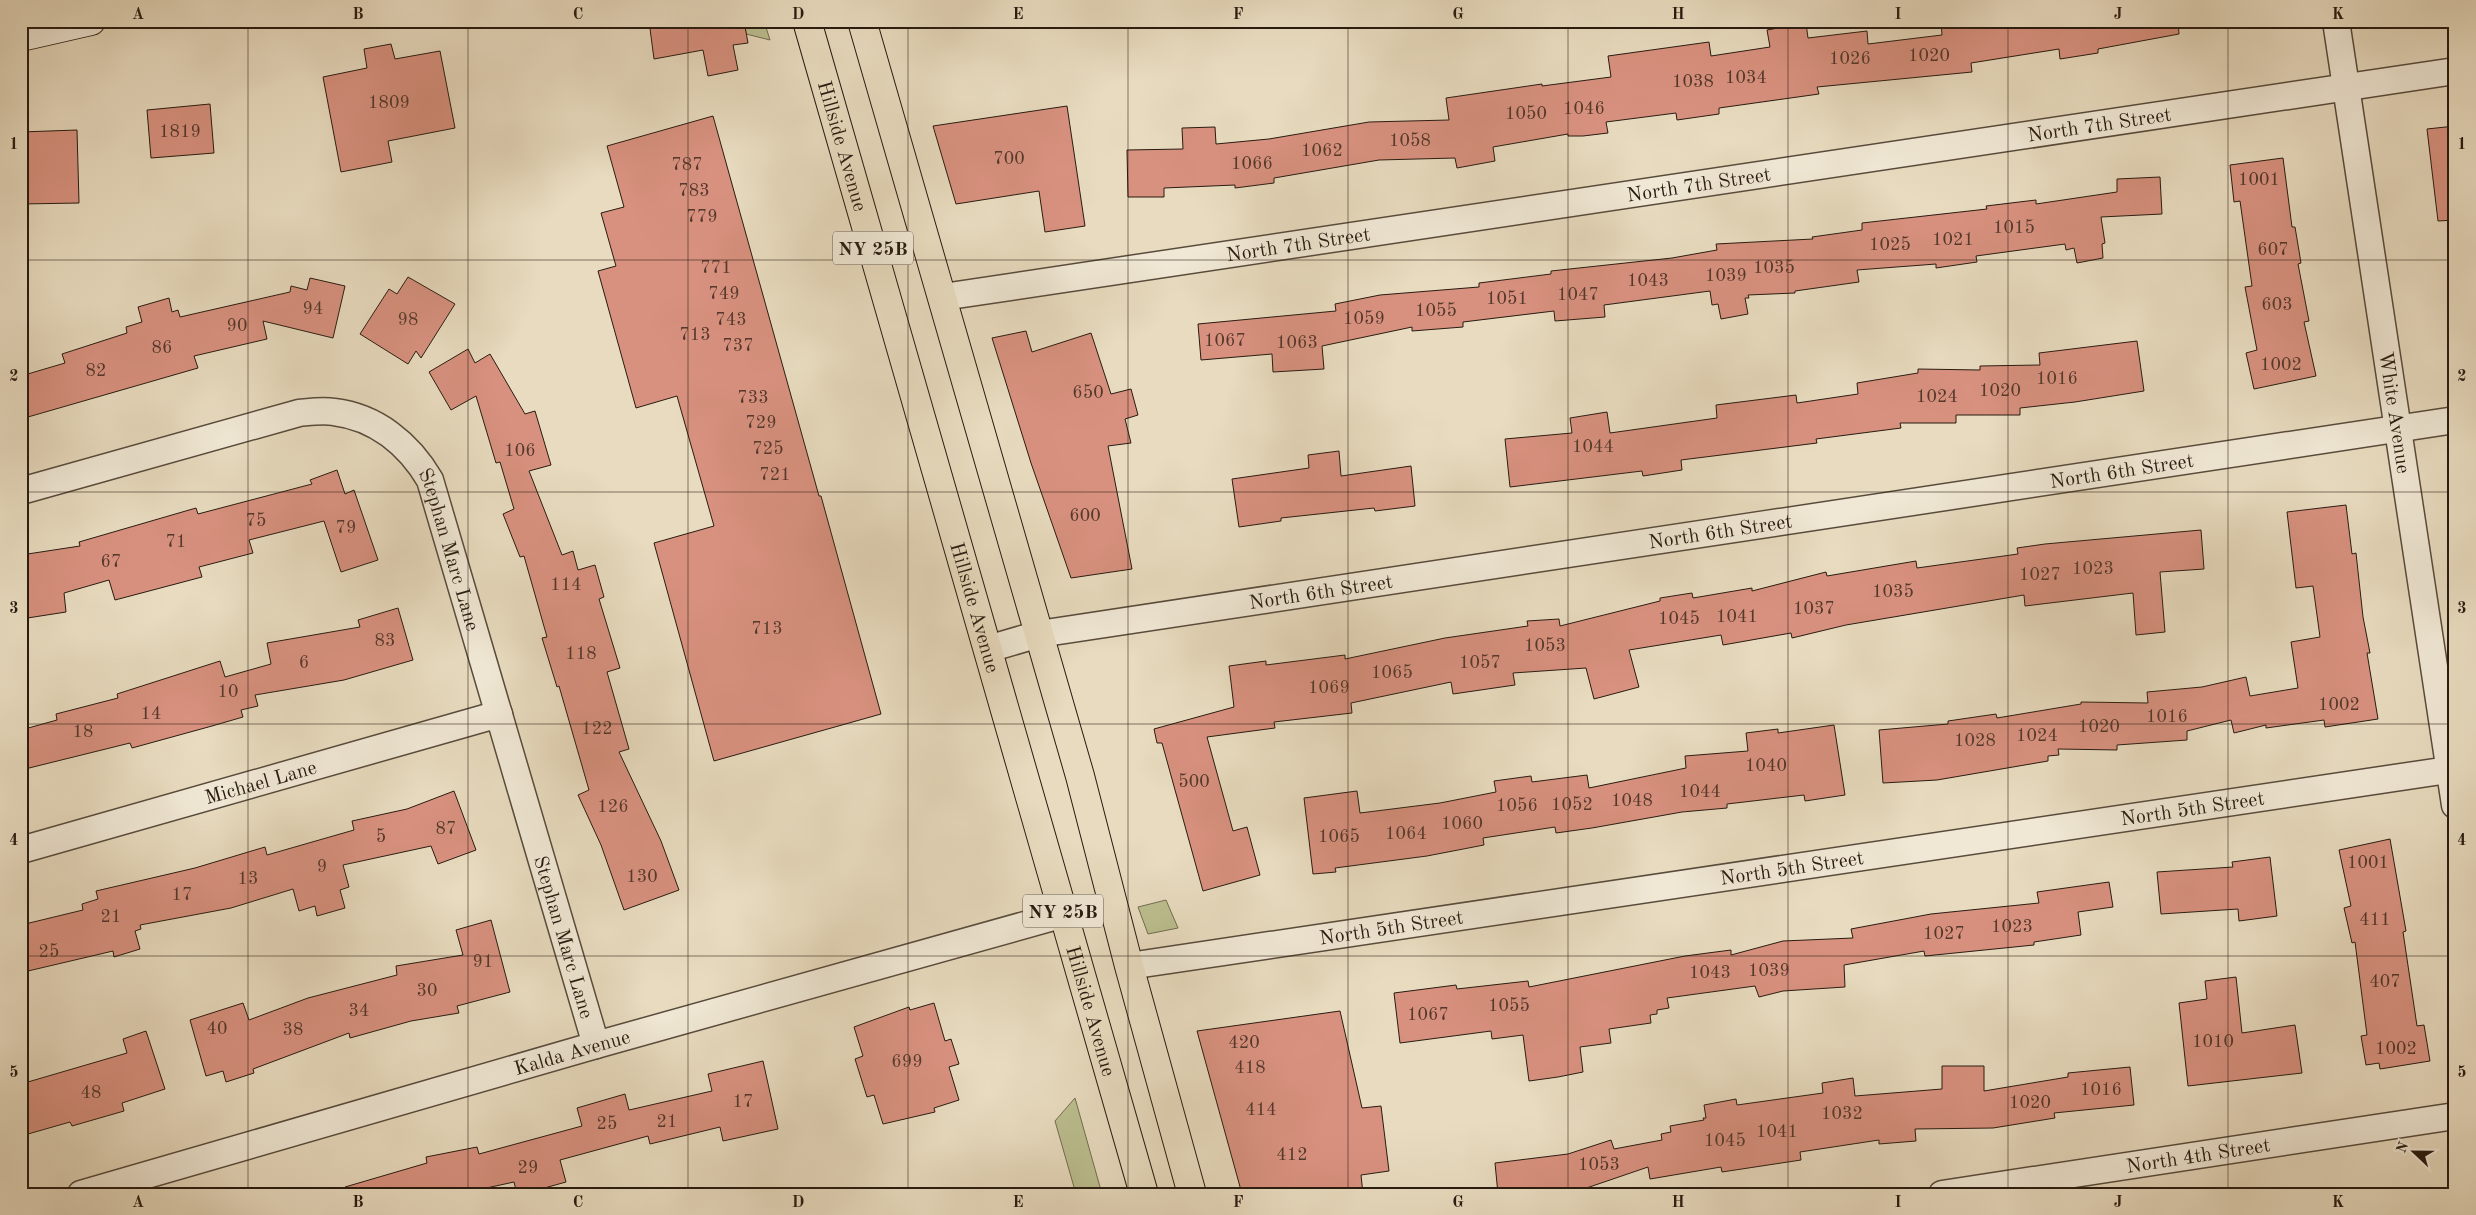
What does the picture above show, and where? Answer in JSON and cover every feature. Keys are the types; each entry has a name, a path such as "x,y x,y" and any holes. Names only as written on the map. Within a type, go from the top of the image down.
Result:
{"main road":[{"path":"36,30 91,21"},
{"name":"Hillside Avenue","path":"807,21 1144,1194"},
{"name":"NY 25B","path":"862,21 1080,776 1128,966 1192,1194"}],"street":[{"name":"White Avenue","path":"2336,21 2452,769 2455,805"},
{"name":"North 7th Street","path":"943,297 2455,71"},
{"name":"Stephan Marc Lane","path":"21,491 299,413 333,411 347,414 390,432 419,460 430,480 596,1045"},
{"name":"North 6th Street","path":"988,649 1039,634 2455,420"},
{"name":"Michael Lane","path":"21,850 499,714"},
{"name":"North 5th Street","path":"1128,966 2452,769"},
{"name":"Kalda Avenue","path":"81,1194 596,1045 1064,914"},
{"name":"North 4th Street","path":"1942,1194 2455,1116"}],"green space":[{"path":"744,21 764,21 770,40 746,34"},
{"path":"1166,900 1178,928 1148,934 1138,907"},
{"path":"1075,1098 1102,1194 1076,1194 1055,1121"}],"building":[{"path":"649,21 744,21 748,43 733,45 738,70 708,76 703,50 654,59"},
{"path":"1941,21 2178,21 2179,34 2098,49 2098,53 2060,59 2059,49 1971,63 1972,72 1817,87 1819,94 1719,108 1719,114 1677,120 1676,113 1606,122 1608,133 1583,136 1568,136 1568,134 1493,147 1495,161 1457,168 1455,158 1379,160 1274,178 1274,183 1235,188 1235,185 1164,188 1164,197 1128,197 1127,150 1183,149 1182,128 1215,127 1216,144 1269,139 1369,122 1449,120 1446,98 1542,84 1542,86 1611,77 1608,56 1709,42 1711,56 1770,47 1767,30 1806,23 1808,38 1867,31 1868,44 1942,35"},
{"path":"391,44 395,59 440,51 455,128 388,141 392,162 341,172 323,77 367,68 364,49"},
{"path":"210,104 214,153 151,158 147,110"},
{"path":"1067,106 1085,226 1045,232 1039,191 956,204 933,126"},
{"path":"713,116 881,714 714,761 654,543 714,526 677,396 636,408 598,271 616,266 601,213 624,207 607,146"},
{"path":"2455,126 2455,220 2438,221 2427,129"},
{"path":"77,130 79,203 21,204 21,132"},
{"path":"2283,158 2292,227 2295,227 2301,263 2298,264 2309,321 2304,322 2316,376 2254,389 2246,353 2257,350 2245,287 2252,286 2240,201 2234,202 2230,165"},
{"path":"2160,177 2162,214 2101,217 2105,243 2102,244 2103,258 2077,263 2074,248 2066,250 2065,244 1976,256 1977,262 1936,268 1936,264 1857,270 1859,282 1795,291 1795,293 1748,295 1749,298 1745,298 1748,314 1721,319 1718,304 1712,305 1710,291 1604,305 1605,317 1555,321 1554,311 1463,322 1463,327 1412,331 1412,327 1322,346 1324,369 1273,372 1272,354 1201,360 1198,324 1336,311 1335,304 1380,295 1479,287 1479,283 1551,274 1551,271 1672,258 1717,250 1716,244 1813,239 1812,237 1862,230 1862,223 1987,209 1986,206 2036,200 2036,204 2117,192 2117,179"},
{"path":"408,277 455,304 421,358 416,351 408,364 360,334 389,289 397,294"},
{"path":"310,278 345,286 333,338 263,321 267,339 194,356 198,368 21,419 21,376 65,363 62,354 127,333 126,327 142,322 138,307 169,298 172,312 178,310 180,317 290,292 291,286 307,290"},
{"path":"1026,331 1032,352 1091,333 1111,394 1131,389 1138,415 1125,419 1131,443 1108,446 1132,569 1071,578 1031,463 992,338"},
{"path":"2137,341 2144,391 2075,402 2020,408 2020,415 1956,415 1956,423 1900,423 1901,428 1816,439 1817,443 1681,460 1682,470 1643,476 1642,471 1510,487 1505,439 1572,433 1570,418 1607,412 1610,433 1717,418 1716,405 1796,395 1797,403 1858,394 1857,383 1918,373 1918,369 1980,370 1980,366 2040,365 2039,353"},
{"path":"468,349 475,363 490,354 525,414 535,411 551,465 529,471 562,555 573,551 578,570 595,565 604,597 599,599 620,668 607,672 629,749 619,752 661,841 679,890 624,910 601,845 578,795 589,790 559,686 557,687 542,638 547,637 524,556 520,557 503,514 514,509 500,462 496,463 476,396 451,410 429,372"},
{"path":"1339,451 1341,476 1411,466 1415,506 1375,511 1374,508 1281,518 1281,521 1239,527 1232,479 1309,468 1308,455"},
{"path":"337,470 345,494 354,490 378,560 341,572 324,521 249,540 253,553 199,567 202,577 115,600 109,580 64,593 66,612 21,619 21,555 80,546 79,542 196,508 198,514 312,484 310,480"},
{"path":"2346,505 2352,554 2356,553 2363,617 2370,653 2367,653 2378,719 2325,727 2324,720 2266,728 2266,725 2234,733 2231,720 2187,731 2187,740 2117,745 2117,750 2058,749 2059,755 2048,756 2048,761 1937,780 1883,783 1879,730 1948,724 1948,721 1996,714 1997,718 2081,704 2081,702 2148,703 2147,692 2202,687 2246,677 2250,696 2298,688 2291,642 2320,637 2313,586 2296,588 2287,512"},
{"path":"2201,530 2204,569 2160,572 2165,632 2136,635 2133,593 2025,606 2024,595 1846,625 1792,638 1791,633 1723,645 1721,635 1629,650 1639,687 1594,699 1586,668 1513,673 1515,685 1453,694 1451,682 1351,703 1352,713 1274,722 1275,728 1207,737 1233,831 1247,827 1260,875 1203,891 1162,743 1157,743 1154,729 1234,707 1229,666 1266,661 1266,665 1345,655 1345,659 1445,638 1528,626 1527,621 1559,619 1560,626 1660,601 1660,598 1692,593 1693,598 1752,588 1752,591 1826,572 1827,576 1916,561 1917,568 2018,554 2017,548 2045,544"},
{"path":"398,608 413,660 344,680 255,695 258,706 241,710 243,717 212,726 132,748 130,743 21,770 21,730 57,720 56,714 118,698 117,694 220,661 225,677 271,664 267,643 360,627 358,620"},
{"path":"1834,725 1845,795 1805,801 1804,795 1727,804 1727,808 1682,812 1556,833 1555,827 1483,838 1484,845 1427,856 1335,868 1336,872 1313,874 1304,798 1357,791 1360,813 1440,803 1496,792 1494,781 1531,776 1532,782 1587,775 1589,788 1686,768 1685,756 1748,751 1746,733 1778,729 1778,733"},
{"path":"454,791 476,850 438,864 431,846 343,865 349,887 340,890 345,908 317,916 315,906 299,911 293,889 231,908 140,925 141,929 135,931 140,949 114,957 113,951 28,971 21,942 21,925 83,910 82,904 98,899 96,891 195,868 265,847 267,855 354,830 352,821 407,809"},
{"path":"2390,839 2406,931 2403,932 2417,1026 2424,1025 2430,1061 2380,1069 2379,1063 2366,1065 2361,1036 2367,1035 2355,942 2352,943 2344,908 2351,906 2339,850"},
{"path":"2270,857 2277,916 2239,921 2238,909 2161,914 2157,872 2233,867 2232,862"},
{"path":"2109,882 2113,907 2078,912 2081,935 2034,942 2034,945 1925,956 1924,951 1844,965 1845,987 1783,991 1759,997 1755,986 1667,998 1669,1008 1657,1010 1657,1014 1650,1015 1651,1023 1609,1029 1611,1043 1580,1047 1583,1072 1529,1081 1523,1035 1492,1039 1491,1031 1400,1043 1394,993 1456,985 1457,989 1528,981 1529,987 1685,956 1731,950 1731,955 1783,941 1853,938 1851,929 1931,914 2039,903 2037,892"},
{"path":"491,920 510,992 457,1006 459,1013 411,1021 350,1038 349,1033 253,1069 254,1073 226,1082 223,1071 206,1076 190,1020 243,1003 249,1020 308,998 397,975 396,966 463,955 456,930"},
{"path":"2236,977 2242,1033 2295,1025 2302,1073 2188,1086 2179,1003 2207,999 2205,981"},
{"path":"934,1003 945,1041 951,1039 959,1064 949,1067 959,1100 934,1108 935,1112 883,1124 874,1095 867,1097 855,1059 863,1056 854,1027 909,1007 910,1010"},
{"path":"1340,1011 1362,1108 1381,1106 1389,1171 1361,1175 1363,1194 1242,1194 1197,1031"},
{"path":"146,1031 165,1089 122,1103 124,1111 72,1126 70,1122 21,1136 21,1084 127,1053 123,1039"},
{"path":"763,1061 778,1129 723,1141 720,1127 650,1144 648,1136 560,1160 566,1182 523,1194 517,1194 514,1182 459,1194 345,1194 345,1187 427,1163 426,1157 477,1147 479,1154 582,1126 577,1108 625,1094 629,1110 712,1091 708,1074"},
{"path":"1942,1066 1984,1066 1984,1091 2068,1077 2068,1073 2130,1067 2134,1105 2054,1113 2055,1118 1993,1128 1915,1129 1916,1141 1879,1144 1879,1140 1800,1152 1801,1160 1722,1172 1721,1167 1650,1179 1648,1167 1569,1194 1498,1194 1495,1163 1568,1154 1611,1140 1614,1149 1662,1140 1661,1134 1671,1132 1670,1126 1704,1120 1703,1118 1706,1118 1704,1105 1736,1099 1737,1105 1823,1093 1822,1083 1853,1078 1855,1096 1942,1089"}]}
